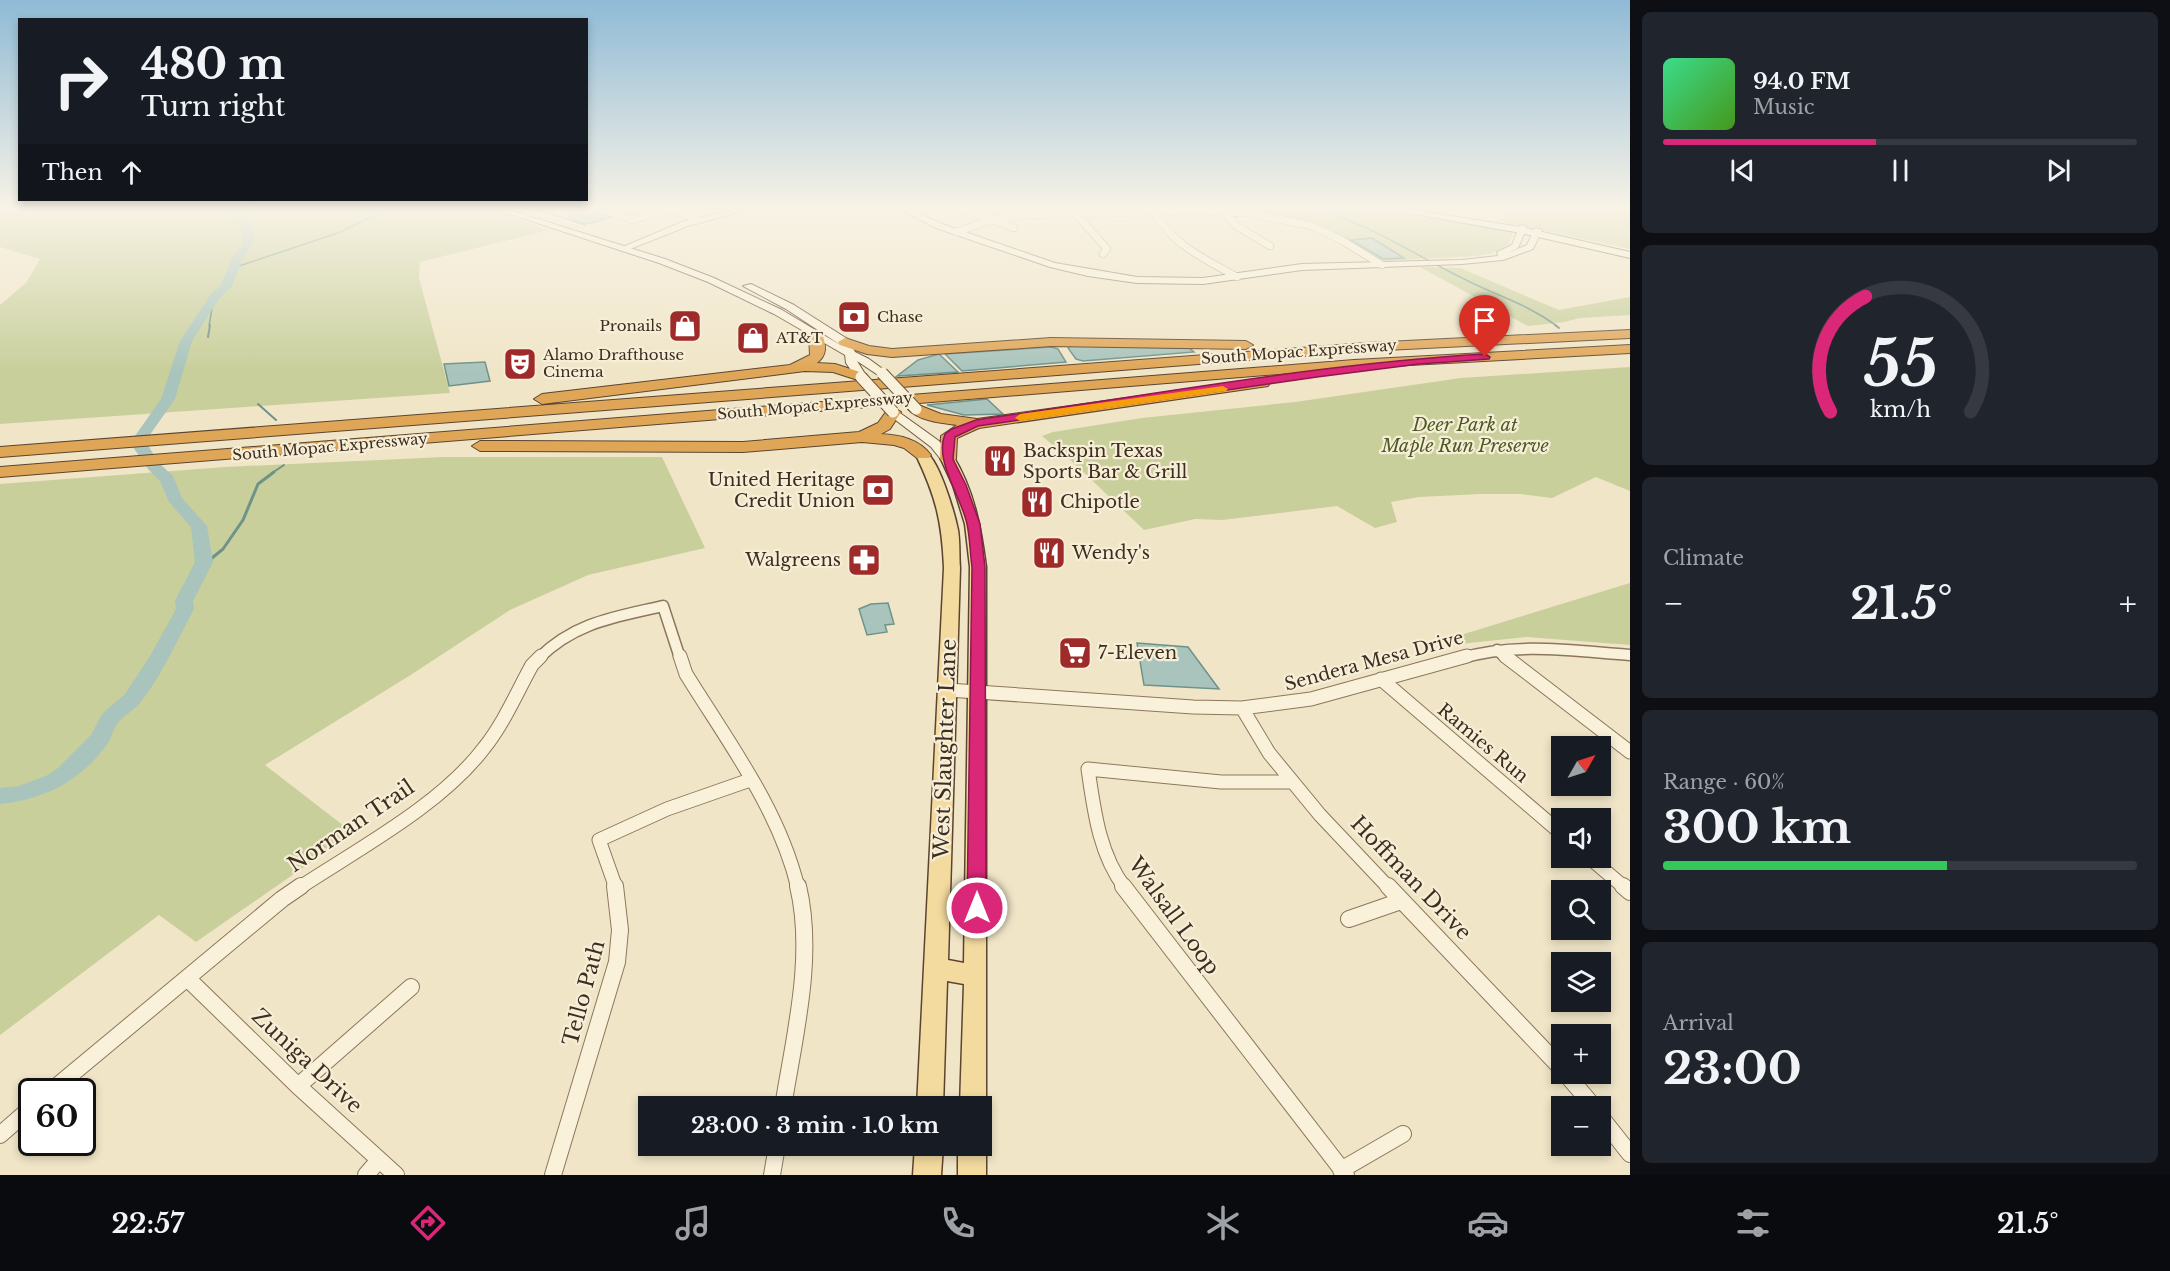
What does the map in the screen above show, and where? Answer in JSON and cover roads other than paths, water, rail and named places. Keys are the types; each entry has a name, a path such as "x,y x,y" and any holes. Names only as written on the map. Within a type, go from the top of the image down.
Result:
{"highway":[{"name":"South Mopac Expressway","path":"0,452 1366,347 1630,334"},
{"path":"786,368 807,362 816,356 820,347 816,336"},
{"path":"847,348 910,352 1057,342 1366,347"},
{"name":"South Mopac Expressway","path":"0,472 334,447 940,395 1419,361 1630,349"},
{"path":"882,373 888,361 910,352"},
{"path":"948,459 949,436 976,423 1419,361"},
{"path":"352,424 786,368 829,367 861,377"},
{"path":"916,409 938,418 976,423"},
{"path":"862,437 884,426 893,412"},
{"path":"334,447 743,447 862,437 897,440 910,445 923,455"}],"main road":[{"path":"662,263 749,294 764,294"},
{"path":"690,263 764,294 799,312 882,373 916,409"},
{"path":"711,280 798,323 816,336 847,348"},
{"path":"751,298 764,298 799,312"},
{"name":"West Slaughter Lane","path":"847,348 852,363 861,377 893,412 935,444 948,459 960,485 976,534 978,597 973,1096"},
{"name":"West Slaughter Lane","path":"916,409 920,421 919,432 923,455 939,489 950,531 952,568 930,1096"},
{"path":"932,474 944,488 955,521 976,534"},
{"path":"950,531 964,537 969,545 971,586 978,597"},
{"path":"936,969 976,975"},
{"path":"927,1175 928,1156"},
{"path":"972,1156 972,1175"}],"street":[{"path":"1047,263 1102,276 1174,282 1237,277 1302,267 1447,263"},
{"path":"1214,263 1237,277"},
{"path":"1378,263 1382,265"},
{"name":"Norman Trail","path":"67,1078 282,899 417,809 456,779 494,734 532,664 555,642 593,622 663,606 686,674 750,780"},
{"name":"Sendera Mesa Drive","path":"948,690 1193,708 1242,708 1311,699 1458,657 1497,650 1555,648 1630,655"},
{"path":"1497,650 1630,752"},
{"name":"Ramies Run","path":"1381,679 1551,825"},
{"name":"Hoffman Drive","path":"1242,708 1269,753 1291,782 1551,1058"},
{"name":"Walsall Loop","path":"1291,782 1221,782 1088,769 1095,827 1105,856 1117,878 1344,1172"},
{"path":"750,780 787,843 796,873 804,917 804,967 785,1096"},
{"name":"Tello Path","path":"553,1175 617,962 621,939 622,919 616,881 599,840 667,809 750,780"},
{"path":"1602,868 1630,892"},
{"path":"1349,919 1401,901"},
{"name":"Zuniga Drive","path":"188,979 298,1086 396,1175"},
{"path":"298,1086 411,987"},
{"path":"1574,1084 1585,1096"},
{"path":"0,1135 18,1119"},
{"path":"1611,1130 1630,1154"},
{"path":"1344,1172 1403,1134"},
{"path":"772,1175 775,1156"},
{"path":"366,1175 379,1160"}],"water":[{"path":"1071,346 1189,348 1194,352 1083,361 1076,359 1068,348"},
{"path":"1051,347 1058,349 1066,362 962,371 945,354"},
{"path":"939,354 958,372 897,376 918,360"},
{"path":"485,362 490,381 449,386 444,364"},
{"path":"987,399 1003,414 964,415 927,405"},
{"path":"888,603 894,624 885,625 887,632 867,635 859,609 871,604"},
{"path":"1137,643 1188,647 1219,689 1144,685"}],"waterway":[{"path":"0,796 21,794 56,781 66,774 100,739 109,719 132,699 159,657 185,609 184,601 204,562 199,526 175,499 167,479 153,466 141,447 142,436 168,399 186,341 215,297 226,286 236,263"},
{"path":"236,267 249,263"},
{"path":"1433,263 1523,306 1557,326"},
{"path":"208,307 212,308 209,326"},
{"path":"208,337 210,325"},
{"path":"1555,325 1559,328"},
{"path":"258,404 276,420"},
{"path":"272,473 284,465"},
{"path":"201,567 223,549 243,520 258,484 274,472"}],"place":[{"name":"Chase","path":"854,317"},
{"name":"Pronails","path":"685,326"},
{"name":"AT&T","path":"753,338"},
{"name":"Alamo Drafthouse Cinema","path":"520,364"},
{"name":"Backspin Texas Sports Bar & Grill","path":"1000,461"},
{"name":"United Heritage Credit Union","path":"878,490"},
{"name":"Chipotle","path":"1037,502"},
{"name":"Wendy's","path":"1049,553"},
{"name":"Walgreens","path":"864,560"},
{"name":"7-Eleven","path":"1075,653"}],"park label":[{"name":"Deer Park at Maple Run Preserve","path":"1465,435"}]}
